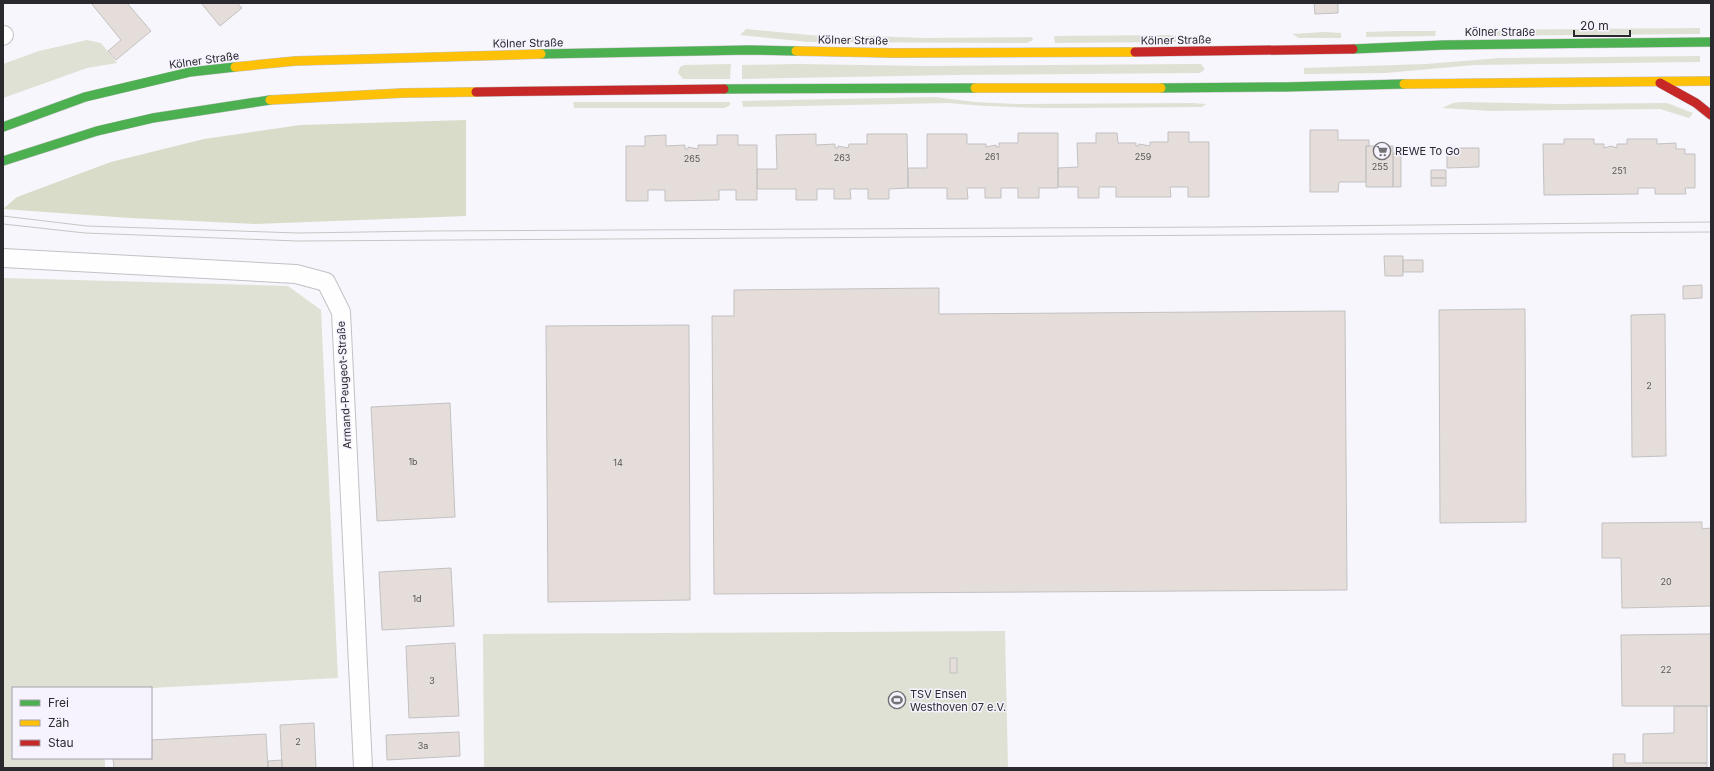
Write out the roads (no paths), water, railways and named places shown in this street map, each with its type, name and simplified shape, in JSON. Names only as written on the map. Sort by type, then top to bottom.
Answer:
[{"type":"main road","name":"Kölner Straße","points":[[3,127],[86,97],[145,82],[190,72],[295,61],[368,58],[749,50],[894,53],[1247,54],[1443,45],[1711,42]]},
{"type":"main road","points":[[3,161],[98,131],[153,118],[259,101],[403,93],[1247,83],[1285,87],[1445,83],[1711,81]]},
{"type":"main road","points":[[1657,82],[1696,103],[1711,115]]},
{"type":"street","name":"Armand-Peugeot-Straße","points":[[3,258],[296,274],[326,282],[341,312],[363,768]]},
{"type":"tram line","points":[[3,216],[87,226],[298,233],[1711,222]]},
{"type":"tram line","points":[[3,224],[85,233],[298,241],[1711,232]]},
{"type":"place","name":"REWE To Go","points":[[1382,151]]},
{"type":"place","name":"TSV Ensen Westhoven 07 e.V.","points":[[897,700]]}]
